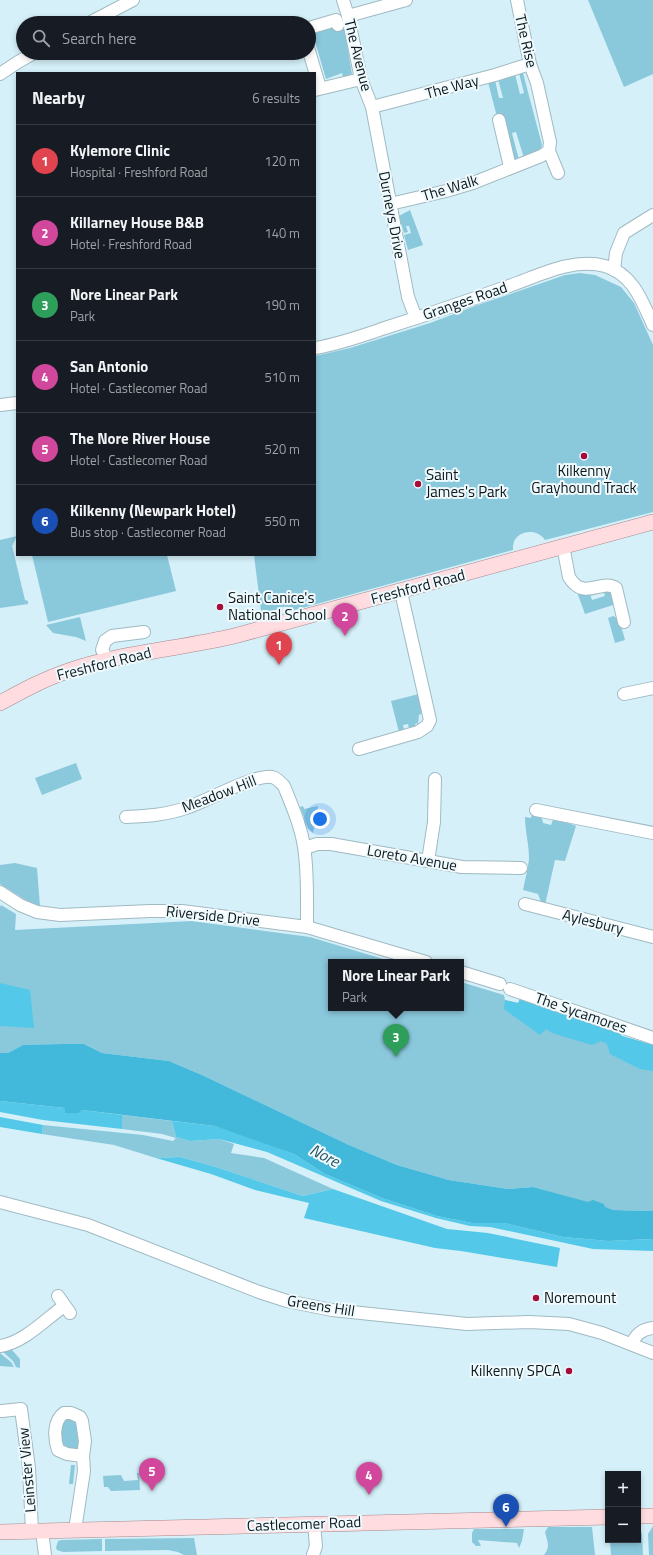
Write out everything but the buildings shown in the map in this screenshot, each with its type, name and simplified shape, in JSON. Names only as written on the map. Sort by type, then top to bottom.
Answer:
[{"type":"main road","name":"Freshford Road","points":[[0,703],[50,678],[68,671],[108,660],[232,636],[401,592],[653,522]]},
{"type":"main road","points":[[641,1516],[653,1516]]},
{"type":"main road","name":"Castlecomer Road","points":[[0,1532],[605,1517]]},
{"type":"street","points":[[102,16],[133,0]]},
{"type":"street","name":"The Avenue","points":[[343,0],[348,16],[361,79],[372,109]]},
{"type":"street","points":[[348,16],[406,0]]},
{"type":"street","name":"The Rise","points":[[516,0],[530,64],[537,82],[550,142],[549,151],[558,173]]},
{"type":"street","points":[[316,26],[336,20],[338,25]]},
{"type":"street","points":[[0,74],[22,60]]},
{"type":"street","points":[[311,60],[314,72]]},
{"type":"street","name":"The Way","points":[[372,109],[530,64]]},
{"type":"street","points":[[318,89],[361,79]]},
{"type":"street","name":"Durneys Drive","points":[[372,109],[408,297],[416,318]]},
{"type":"street","points":[[499,120],[510,167]]},
{"type":"street","name":"The Walk","points":[[390,204],[446,191],[472,183],[541,156],[549,151]]},
{"type":"street","points":[[653,215],[624,232],[616,253],[614,270],[625,277],[633,285],[653,325]]},
{"type":"street","name":"Granges Road","points":[[316,348],[334,344],[416,318],[523,282],[555,269],[589,264],[605,266],[614,270]]},
{"type":"street","points":[[0,405],[16,403]]},
{"type":"street","points":[[563,546],[571,581],[581,588],[589,589],[606,585],[616,588],[615,610],[624,622]]},
{"type":"street","points":[[358,749],[418,732],[428,726],[430,720],[401,592]]},
{"type":"street","points":[[108,660],[102,650],[105,642],[112,636],[144,632]]},
{"type":"street","points":[[624,694],[653,688]]},
{"type":"street","name":"Meadow Hill","points":[[126,817],[156,816],[186,808],[261,778],[271,777],[279,780],[284,786],[301,832],[305,848],[307,927]]},
{"type":"street","points":[[428,861],[434,822],[435,779]]},
{"type":"street","points":[[536,810],[549,817],[653,833]]},
{"type":"street","name":"Loreto Avenue","points":[[305,848],[317,844],[331,844],[462,867],[521,868]]},
{"type":"street","name":"Riverside Drive","points":[[0,892],[20,905],[36,912],[60,915],[182,911],[307,927],[416,959]]},
{"type":"street","name":"Aylesbury","points":[[531,902],[653,937]]},
{"type":"street","name":"The Sycamores","points":[[464,973],[653,1038]]},
{"type":"street","name":"Greens Hill","points":[[0,1202],[88,1225],[280,1300],[332,1310],[467,1324],[529,1322],[569,1324],[602,1333],[653,1353]]},
{"type":"street","points":[[0,1346],[11,1344],[21,1338],[64,1305]]},
{"type":"street","points":[[632,1344],[634,1338],[639,1332],[645,1328],[653,1328]]},
{"type":"street","name":"Leinster View","points":[[2,1411],[21,1409],[37,1531],[45,1555]]},
{"type":"street","points":[[75,1530],[84,1471],[83,1458]]},
{"type":"street","points":[[313,1555],[316,1546],[314,1524]]},
{"type":"shaded area","points":[[588,0],[653,0],[653,74],[624,87]]},
{"type":"shaded area","points":[[332,26],[334,30],[344,27],[352,74],[343,77],[342,73],[326,79],[316,45],[316,30]]},
{"type":"shaded area","points":[[519,73],[523,73],[542,145],[540,150],[524,158],[516,132],[512,133],[519,160],[515,161],[502,116],[497,117],[488,82],[495,80],[499,98],[503,98],[498,79],[515,74],[520,94],[524,93]]},
{"type":"shaded area","points":[[410,210],[423,245],[408,250],[404,235],[411,233],[409,226],[406,226],[408,232],[404,233],[399,216]]},
{"type":"shaded area","points":[[580,273],[595,275],[621,287],[634,303],[653,345],[653,512],[545,540],[536,533],[525,533],[516,538],[513,544],[513,550],[291,611],[288,607],[281,607],[275,611],[272,616],[262,619],[254,556],[316,556],[316,356],[350,348],[430,323],[565,275]]},
{"type":"shaded area","points":[[16,536],[12,546],[25,600],[28,601],[28,604],[0,608],[0,540]]},
{"type":"shaded area","points":[[32,556],[167,556],[176,591],[48,622]]},
{"type":"shaded area","points":[[603,590],[612,591],[615,602],[613,605],[585,614],[577,592],[590,594],[592,600],[605,596]]},
{"type":"shaded area","points":[[613,616],[619,619],[625,640],[615,643],[608,618]]},
{"type":"shaded area","points":[[80,617],[86,641],[76,637],[53,633],[46,625]]},
{"type":"shaded area","points":[[419,694],[424,712],[419,715],[418,724],[416,723],[415,725],[417,726],[409,728],[408,724],[403,725],[404,730],[399,732],[391,701]]},
{"type":"shaded area","points":[[76,763],[82,779],[42,795],[35,778]]},
{"type":"shaded area","points":[[303,806],[304,809],[318,806],[313,833],[308,828],[300,807]]},
{"type":"shaded area","points":[[532,814],[540,816],[543,823],[551,825],[553,820],[556,818],[576,826],[565,861],[555,860],[545,905],[541,902],[538,894],[523,890],[529,859],[525,817],[531,818]]},
{"type":"shaded area","points":[[15,863],[37,868],[40,906],[27,901],[0,884],[0,865]]},
{"type":"shaded area","points":[[1,905],[16,914],[15,930],[192,921],[310,937],[383,959],[328,959],[328,1011],[464,1011],[464,983],[504,995],[505,1000],[518,1003],[521,997],[616,1029],[622,1036],[653,1045],[653,1211],[613,1210],[533,1187],[508,1189],[449,1180],[397,1165],[349,1145],[202,1075],[169,1061],[102,1053],[84,1044],[23,1045],[8,1053],[0,1053]]},
{"type":"shaded area","points":[[0,983],[30,990],[34,1028],[0,1026]]},
{"type":"shaded area","points":[[521,997],[616,1029],[622,1036],[653,1045],[653,1071],[640,1069],[610,1054],[607,1044],[601,1041],[592,1045],[552,1033],[546,1029],[540,1035],[504,1009],[505,1000],[518,1003]]},
{"type":"shaded area","points":[[0,1101],[65,1108],[65,1113],[82,1110],[122,1115],[122,1129],[43,1120],[0,1112]]},
{"type":"shaded area","points":[[122,1115],[172,1121],[176,1137],[190,1141],[219,1139],[234,1144],[231,1153],[264,1158],[333,1189],[303,1196],[216,1167],[180,1157],[156,1158],[114,1145],[42,1134],[43,1125],[143,1135],[173,1141],[176,1138],[162,1134],[122,1129]]},
{"type":"shaded area","points":[[0,1117],[43,1125],[42,1134],[0,1127]]},
{"type":"shaded area","points":[[172,1121],[215,1126],[245,1135],[294,1154],[325,1174],[382,1198],[437,1216],[472,1223],[504,1223],[563,1237],[608,1241],[653,1239],[653,1251],[593,1249],[490,1227],[470,1226],[436,1218],[381,1201],[267,1152],[219,1139],[190,1141],[176,1137]]},
{"type":"shaded area","points":[[180,1157],[216,1167],[303,1196],[333,1189],[447,1229],[488,1233],[560,1248],[557,1267],[435,1248],[304,1218],[309,1203],[255,1190],[211,1174],[156,1158]]},
{"type":"shaded area","points":[[12,1350],[20,1359],[20,1368],[16,1367],[13,1361],[2,1351]]},
{"type":"shaded area","points":[[0,1353],[11,1362],[14,1367],[0,1366]]},
{"type":"shaded area","points":[[64,1417],[77,1419],[81,1441],[80,1445],[73,1450],[65,1450],[60,1442],[59,1430]]},
{"type":"shaded area","points":[[71,1465],[75,1465],[73,1484],[69,1484]]},
{"type":"shaded area","points":[[137,1473],[139,1473],[140,1490],[111,1491],[108,1487],[104,1487],[103,1476],[121,1475],[124,1481],[138,1480]]},
{"type":"shaded area","points":[[653,1526],[653,1555],[649,1555],[648,1534]]},
{"type":"shaded area","points":[[548,1527],[592,1527],[595,1555],[544,1555],[548,1547],[545,1532]]},
{"type":"shaded area","points":[[474,1529],[524,1529],[519,1548],[517,1543],[478,1540],[481,1546],[476,1546],[472,1542],[472,1533]]},
{"type":"shaded area","points":[[641,1532],[643,1555],[611,1555],[610,1543],[641,1543]]},
{"type":"shaded area","points":[[194,1538],[197,1555],[184,1555],[168,1550],[105,1551],[105,1539]]},
{"type":"shaded area","points":[[102,1539],[102,1551],[63,1552],[57,1550],[56,1548],[58,1541],[62,1540]]},
{"type":"water","name":"Nore","points":[[84,1044],[102,1053],[169,1061],[202,1075],[349,1145],[397,1165],[449,1180],[508,1189],[533,1187],[588,1202],[593,1200],[604,1204],[605,1207],[613,1210],[653,1211],[653,1239],[608,1241],[563,1237],[504,1223],[472,1223],[437,1216],[382,1198],[325,1174],[294,1154],[215,1126],[82,1110],[78,1113],[65,1113],[65,1108],[0,1101],[0,1053],[8,1053],[23,1045]]},
{"type":"place","name":"Kilkenny Grayhound Track","points":[[584,456]]},
{"type":"place","name":"Saint James's Park","points":[[418,484]]},
{"type":"place","name":"Saint Canice's National School","points":[[220,607]]},
{"type":"place","name":"Killarney House B&B","points":[[345,636]]},
{"type":"place","name":"Kylemore Clinic","points":[[279,665]]},
{"type":"place","name":"Nore Linear Park","points":[[396,1057]]},
{"type":"place","name":"Noremount","points":[[536,1298]]},
{"type":"place","name":"Kilkenny SPCA","points":[[569,1371]]},
{"type":"place","name":"The Nore River House","points":[[152,1491]]},
{"type":"place","name":"San Antonio","points":[[369,1495]]},
{"type":"place","name":"Kilkenny (Newpark Hotel)","points":[[506,1527]]}]
